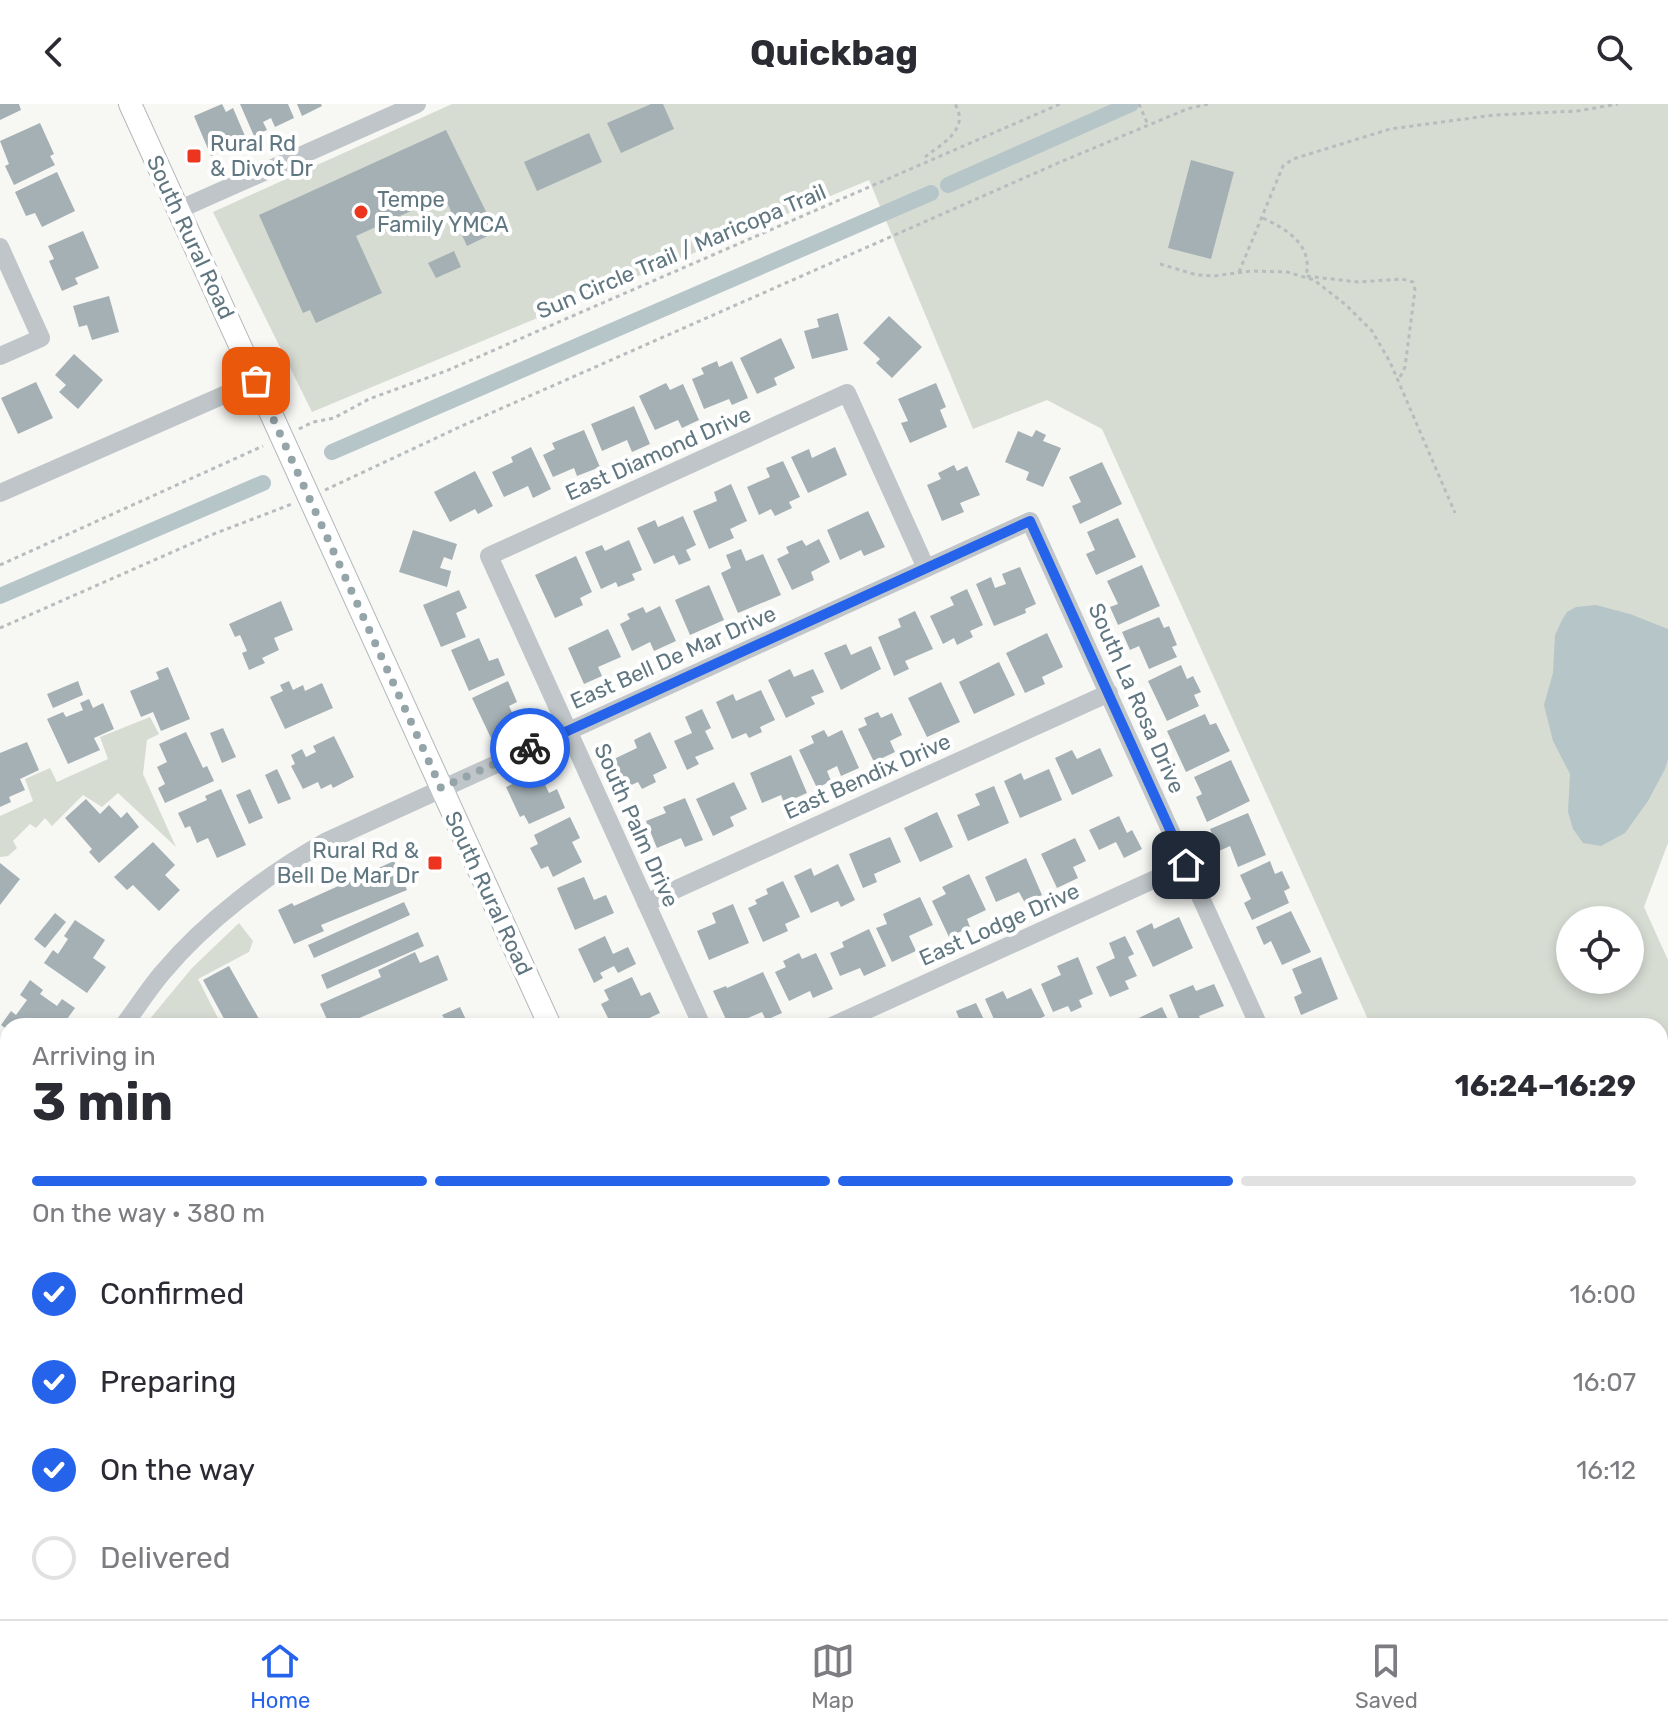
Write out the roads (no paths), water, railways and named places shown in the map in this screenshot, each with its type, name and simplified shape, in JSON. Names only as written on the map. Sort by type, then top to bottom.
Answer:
[{"type":"main road","name":"South Rural Road","points":[[130,104],[546,1018]]},
{"type":"street","points":[[178,210],[417,104]]},
{"type":"street","points":[[0,247],[41,338],[0,356]]},
{"type":"street","points":[[0,493],[256,381]]},
{"type":"street","name":"East Diamond Drive","points":[[489,556],[847,393],[926,568]]},
{"type":"street","name":"East Bell De Mar Drive","points":[[129,1018],[165,970],[235,903],[292,860],[441,788],[1030,521]]},
{"type":"street","name":"South La Rosa Drive","points":[[1030,521],[1255,1018]]},
{"type":"street","name":"South Palm Drive","points":[[489,556],[698,1018]]},
{"type":"street","name":"East Bendix Drive","points":[[646,903],[1109,693]]},
{"type":"street","name":"East Lodge Drive","points":[[850,1018],[1186,865]]},
{"type":"waterway","points":[[948,185],[1131,104]]},
{"type":"waterway","points":[[332,452],[931,193]]},
{"type":"waterway","points":[[0,596],[263,483]]},
{"type":"place","name":"Rural Rd & Divot Dr","points":[[194,156]]},
{"type":"place","name":"Tempe Family YMCA","points":[[361,212]]},
{"type":"place","name":"Rural Rd & Bell De Mar Dr","points":[[435,863]]}]
